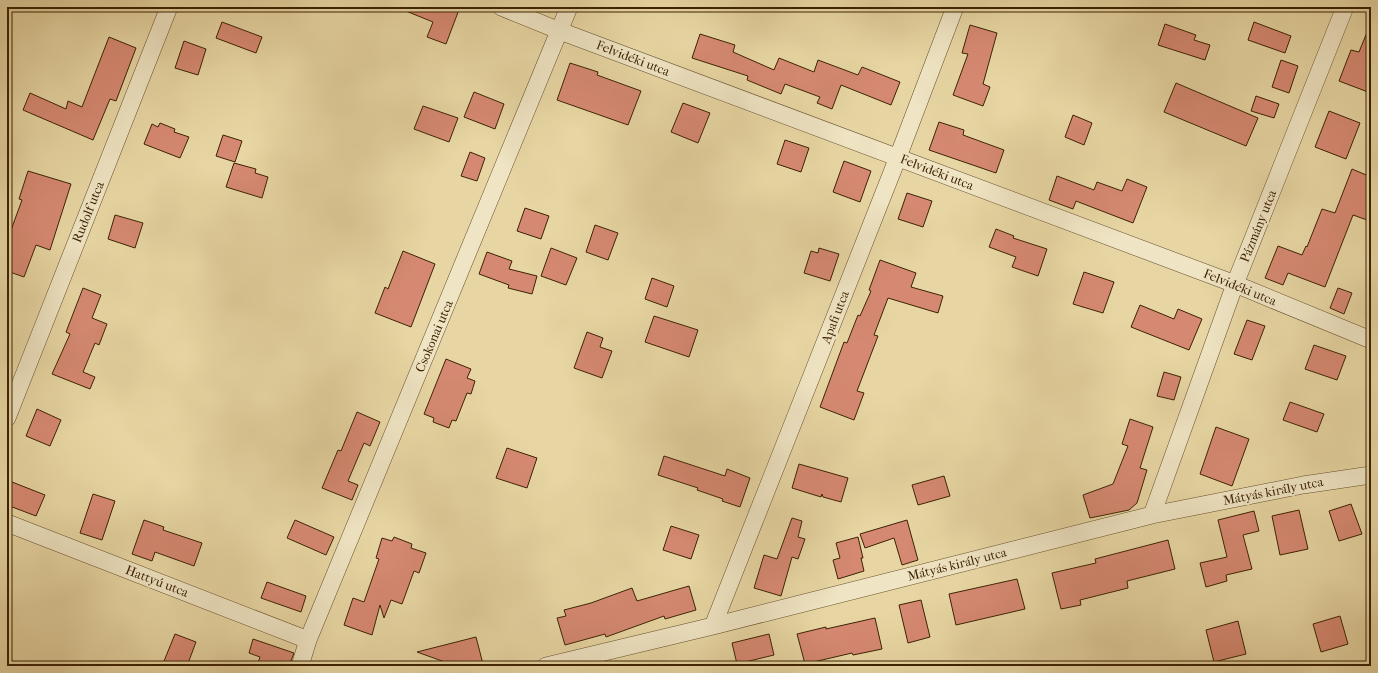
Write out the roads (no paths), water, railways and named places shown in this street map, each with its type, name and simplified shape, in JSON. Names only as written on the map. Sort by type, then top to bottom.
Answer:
[{"type":"street","name":"Rudolf utca","points":[[7,418],[169,7]]},
{"type":"street","name":"Felvidéki utca","points":[[501,7],[560,31],[1235,284],[1371,340]]},
{"type":"street","name":"Csokonai utca","points":[[300,666],[308,640],[569,7]]},
{"type":"street","name":"Apafi utca","points":[[714,626],[898,157],[955,7]]},
{"type":"street","name":"Pázmány utca","points":[[1152,515],[1235,284],[1345,7]]},
{"type":"street","name":"Mátyás király utca","points":[[546,666],[714,626],[1152,515],[1303,485],[1371,475]]},
{"type":"street","name":"Hattyú utca","points":[[7,523],[308,640]]}]
